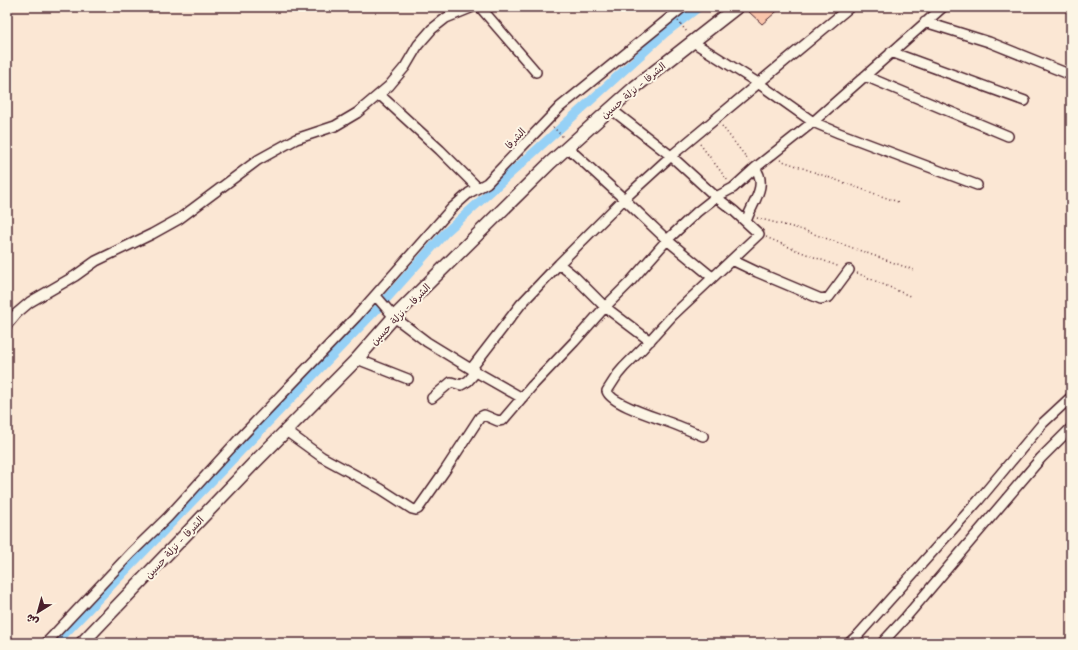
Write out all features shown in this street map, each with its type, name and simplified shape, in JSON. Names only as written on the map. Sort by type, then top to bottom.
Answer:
[{"type":"street","points":[[7,325],[17,313],[30,302],[75,276],[96,261],[179,219],[258,160],[284,145],[342,122],[357,113],[389,86],[405,67],[418,45],[432,29],[446,18],[473,7]]},
{"type":"street","points":[[480,7],[536,72]]},
{"type":"street","name":"الشرفا","points":[[46,643],[131,553],[168,517],[240,438],[378,298],[452,208],[469,193],[483,186],[492,179],[557,110],[683,7]]},
{"type":"street","name":"الشرفا - نزلة حسين","points":[[82,643],[254,463],[357,359],[391,313],[567,147],[635,87],[737,7]]},
{"type":"street","points":[[432,398],[451,382],[462,385],[468,381],[521,304],[624,199],[694,136],[850,7]]},
{"type":"street","points":[[286,431],[332,463],[368,481],[412,509],[416,510],[420,507],[480,417],[484,415],[498,422],[501,421],[667,240],[697,212],[733,188],[754,168],[813,122],[943,7]]},
{"type":"street","points":[[925,22],[989,42],[1071,75]]},
{"type":"street","points":[[693,42],[758,83],[813,122],[977,185]]},
{"type":"street","points":[[891,52],[1025,101]]},
{"type":"street","points":[[864,76],[1008,136]]},
{"type":"street","points":[[380,95],[440,150],[478,188]]},
{"type":"street","points":[[611,109],[671,156],[716,198],[747,218],[759,234],[688,300],[618,374],[607,392],[608,395],[616,400],[643,414],[703,436]]},
{"type":"street","points":[[567,147],[667,240],[712,277]]},
{"type":"street","points":[[747,218],[760,191],[759,176],[754,168]]},
{"type":"street","points":[[732,260],[756,272],[821,299],[829,297],[849,270]]},
{"type":"street","points":[[559,264],[574,276],[605,307],[650,341]]},
{"type":"street","points":[[378,298],[391,313],[427,342],[522,398]]},
{"type":"street","points":[[357,359],[408,379]]},
{"type":"street","points":[[849,643],[895,595],[974,506],[1043,423],[1071,398]]},
{"type":"street","points":[[882,643],[906,617],[1041,458],[1071,428]]},
{"type":"path","points":[[675,19],[684,28]]},
{"type":"path","points":[[716,118],[754,168]]},
{"type":"path","points":[[550,124],[561,134]]},
{"type":"path","points":[[694,136],[733,188]]},
{"type":"path","points":[[769,156],[898,202]]},
{"type":"path","points":[[747,218],[800,229],[914,270]]},
{"type":"path","points":[[759,234],[912,297]]},
{"type":"building","points":[[752,7],[782,7],[762,24],[748,11]]},
{"type":"waterway","points":[[56,643],[380,306],[445,233],[665,33],[699,7]]}]
